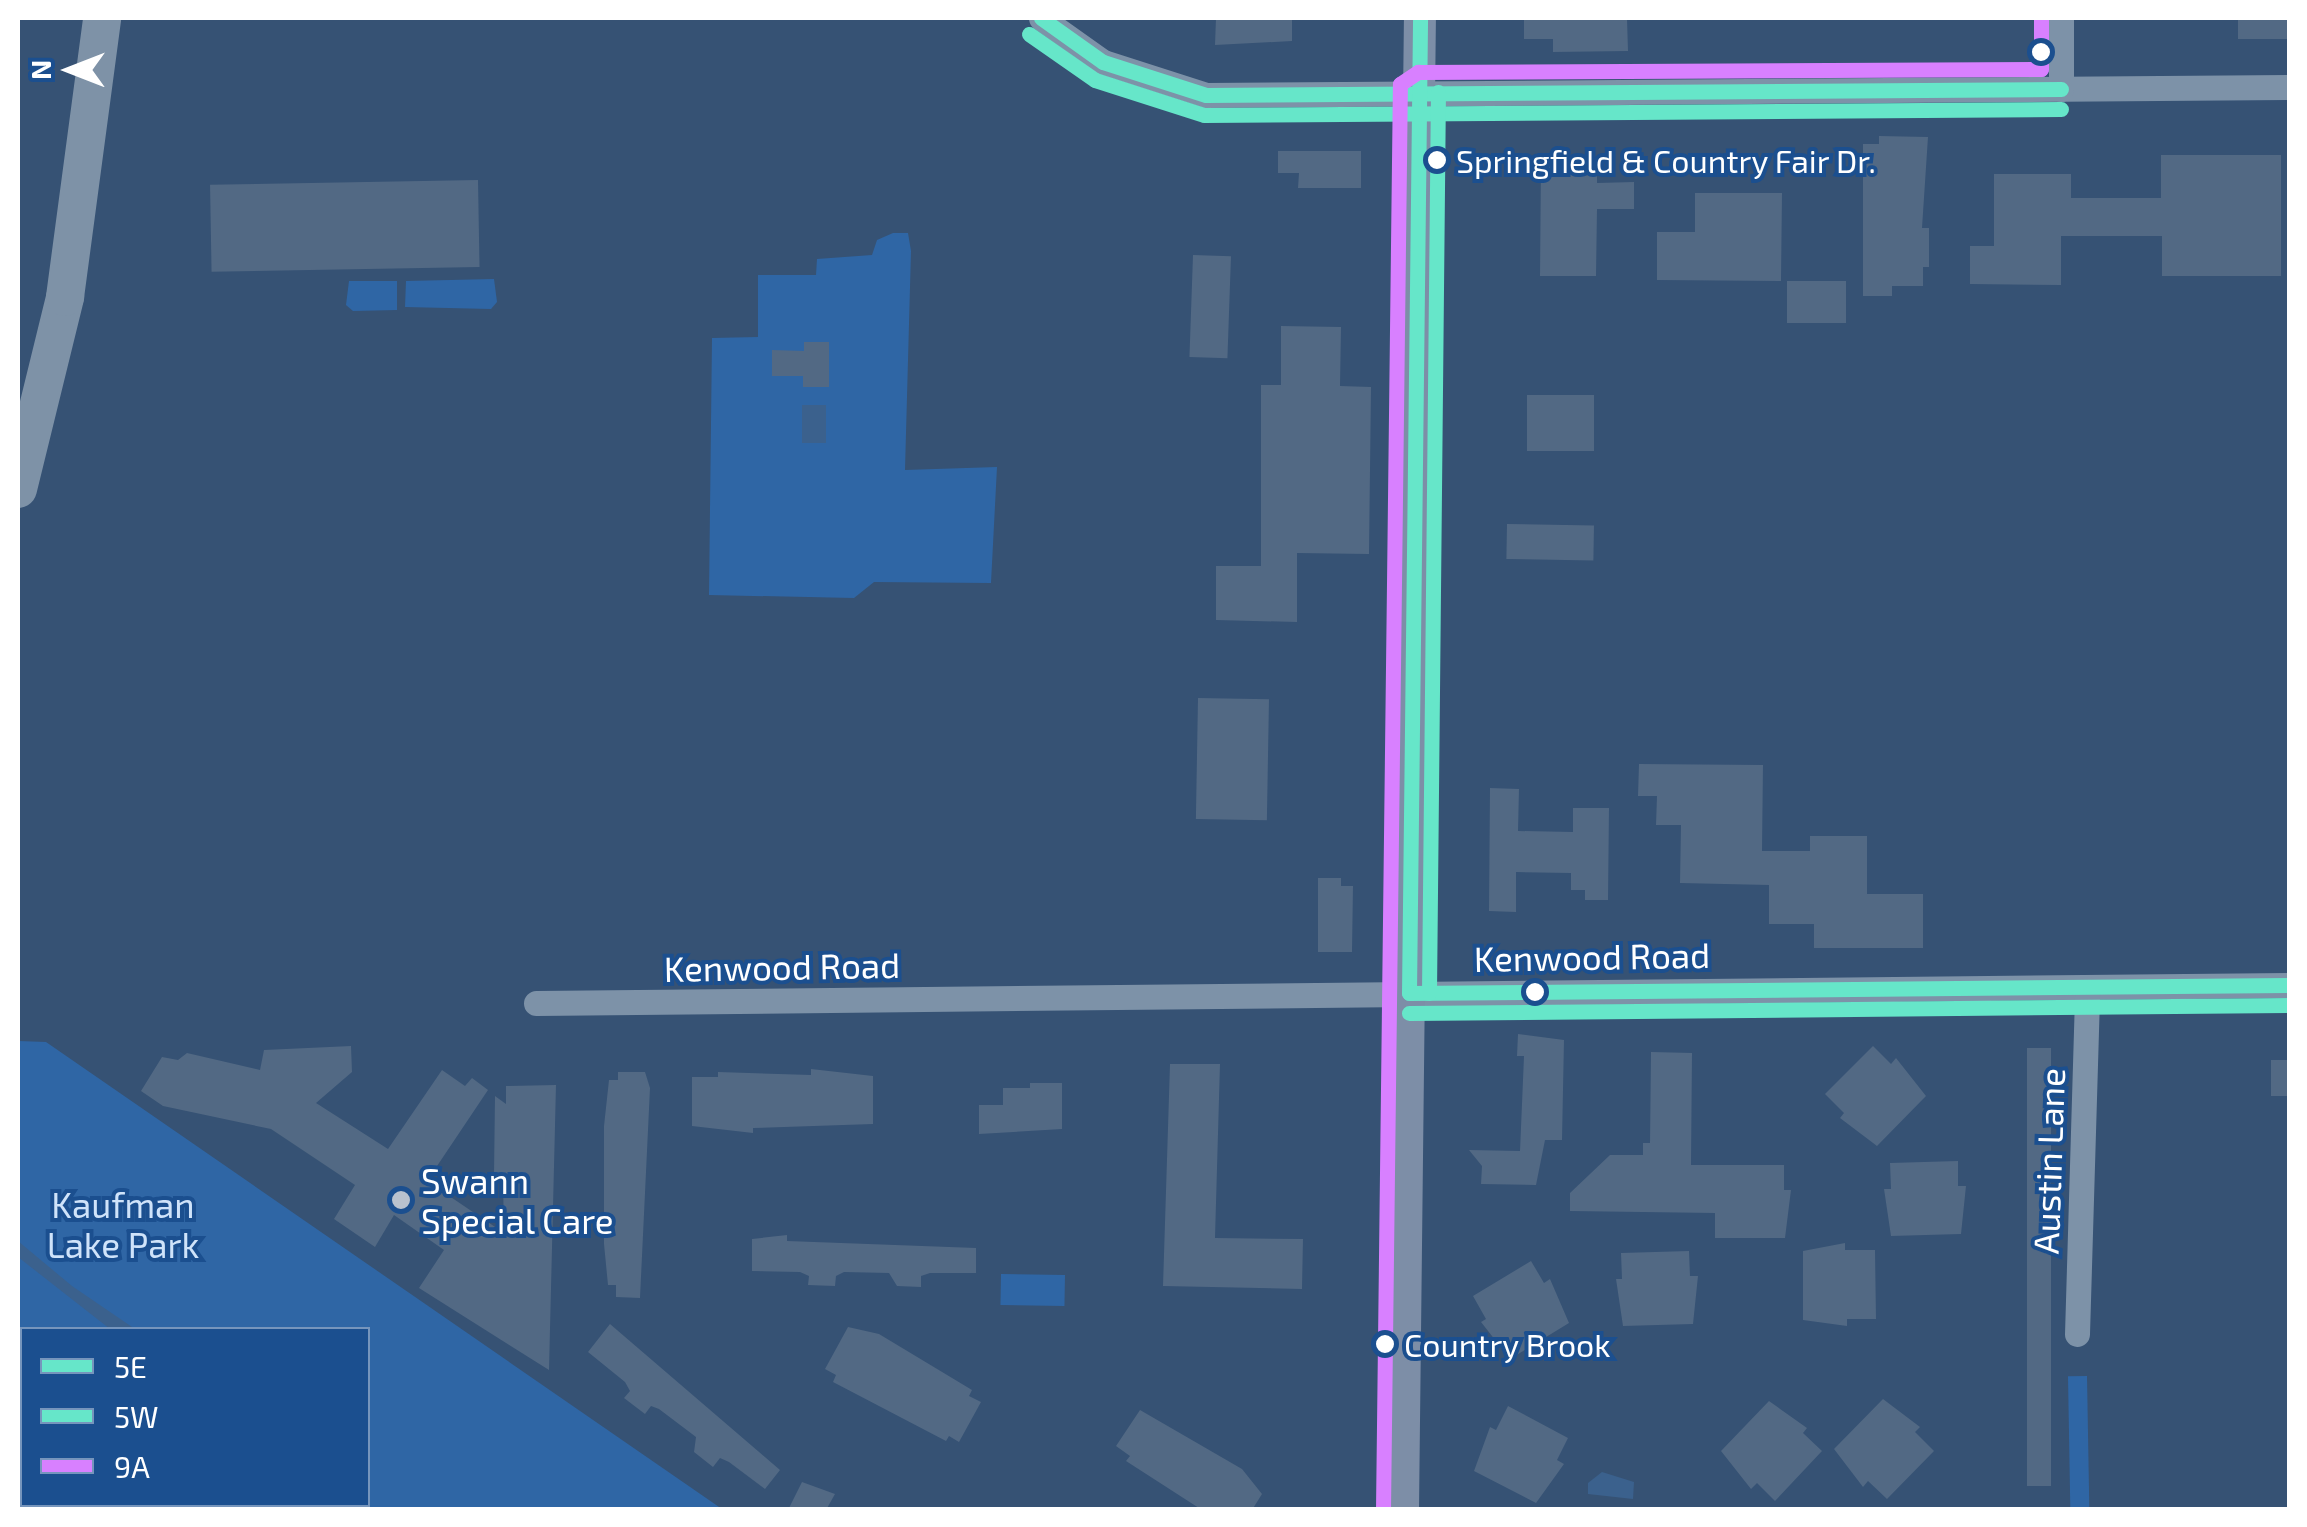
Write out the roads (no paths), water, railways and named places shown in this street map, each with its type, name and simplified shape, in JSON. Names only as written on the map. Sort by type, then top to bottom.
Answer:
[{"type":"highway","points":[[18,489],[79,221],[102,18]]},
{"type":"main road","points":[[1403,1510],[1420,18]]},
{"type":"street","points":[[1041,18],[1103,62],[1196,94],[2290,88]]},
{"type":"street","points":[[2061,18],[2061,89]]},
{"type":"street","name":"Kenwood Road","points":[[536,1004],[2290,985]]},
{"type":"street","name":"Austin Lane","points":[[2077,1334],[2087,990]]},
{"type":"place","name":"Springfield & Country Fair Dr.","points":[[1437,160]]},
{"type":"place","name":"Swann Special Care","points":[[401,1200]]},
{"type":"place","name":"Country Brook","points":[[1385,1344]]},
{"type":"park label","name":"Kaufman Lake Park","points":[[123,1224]]}]
